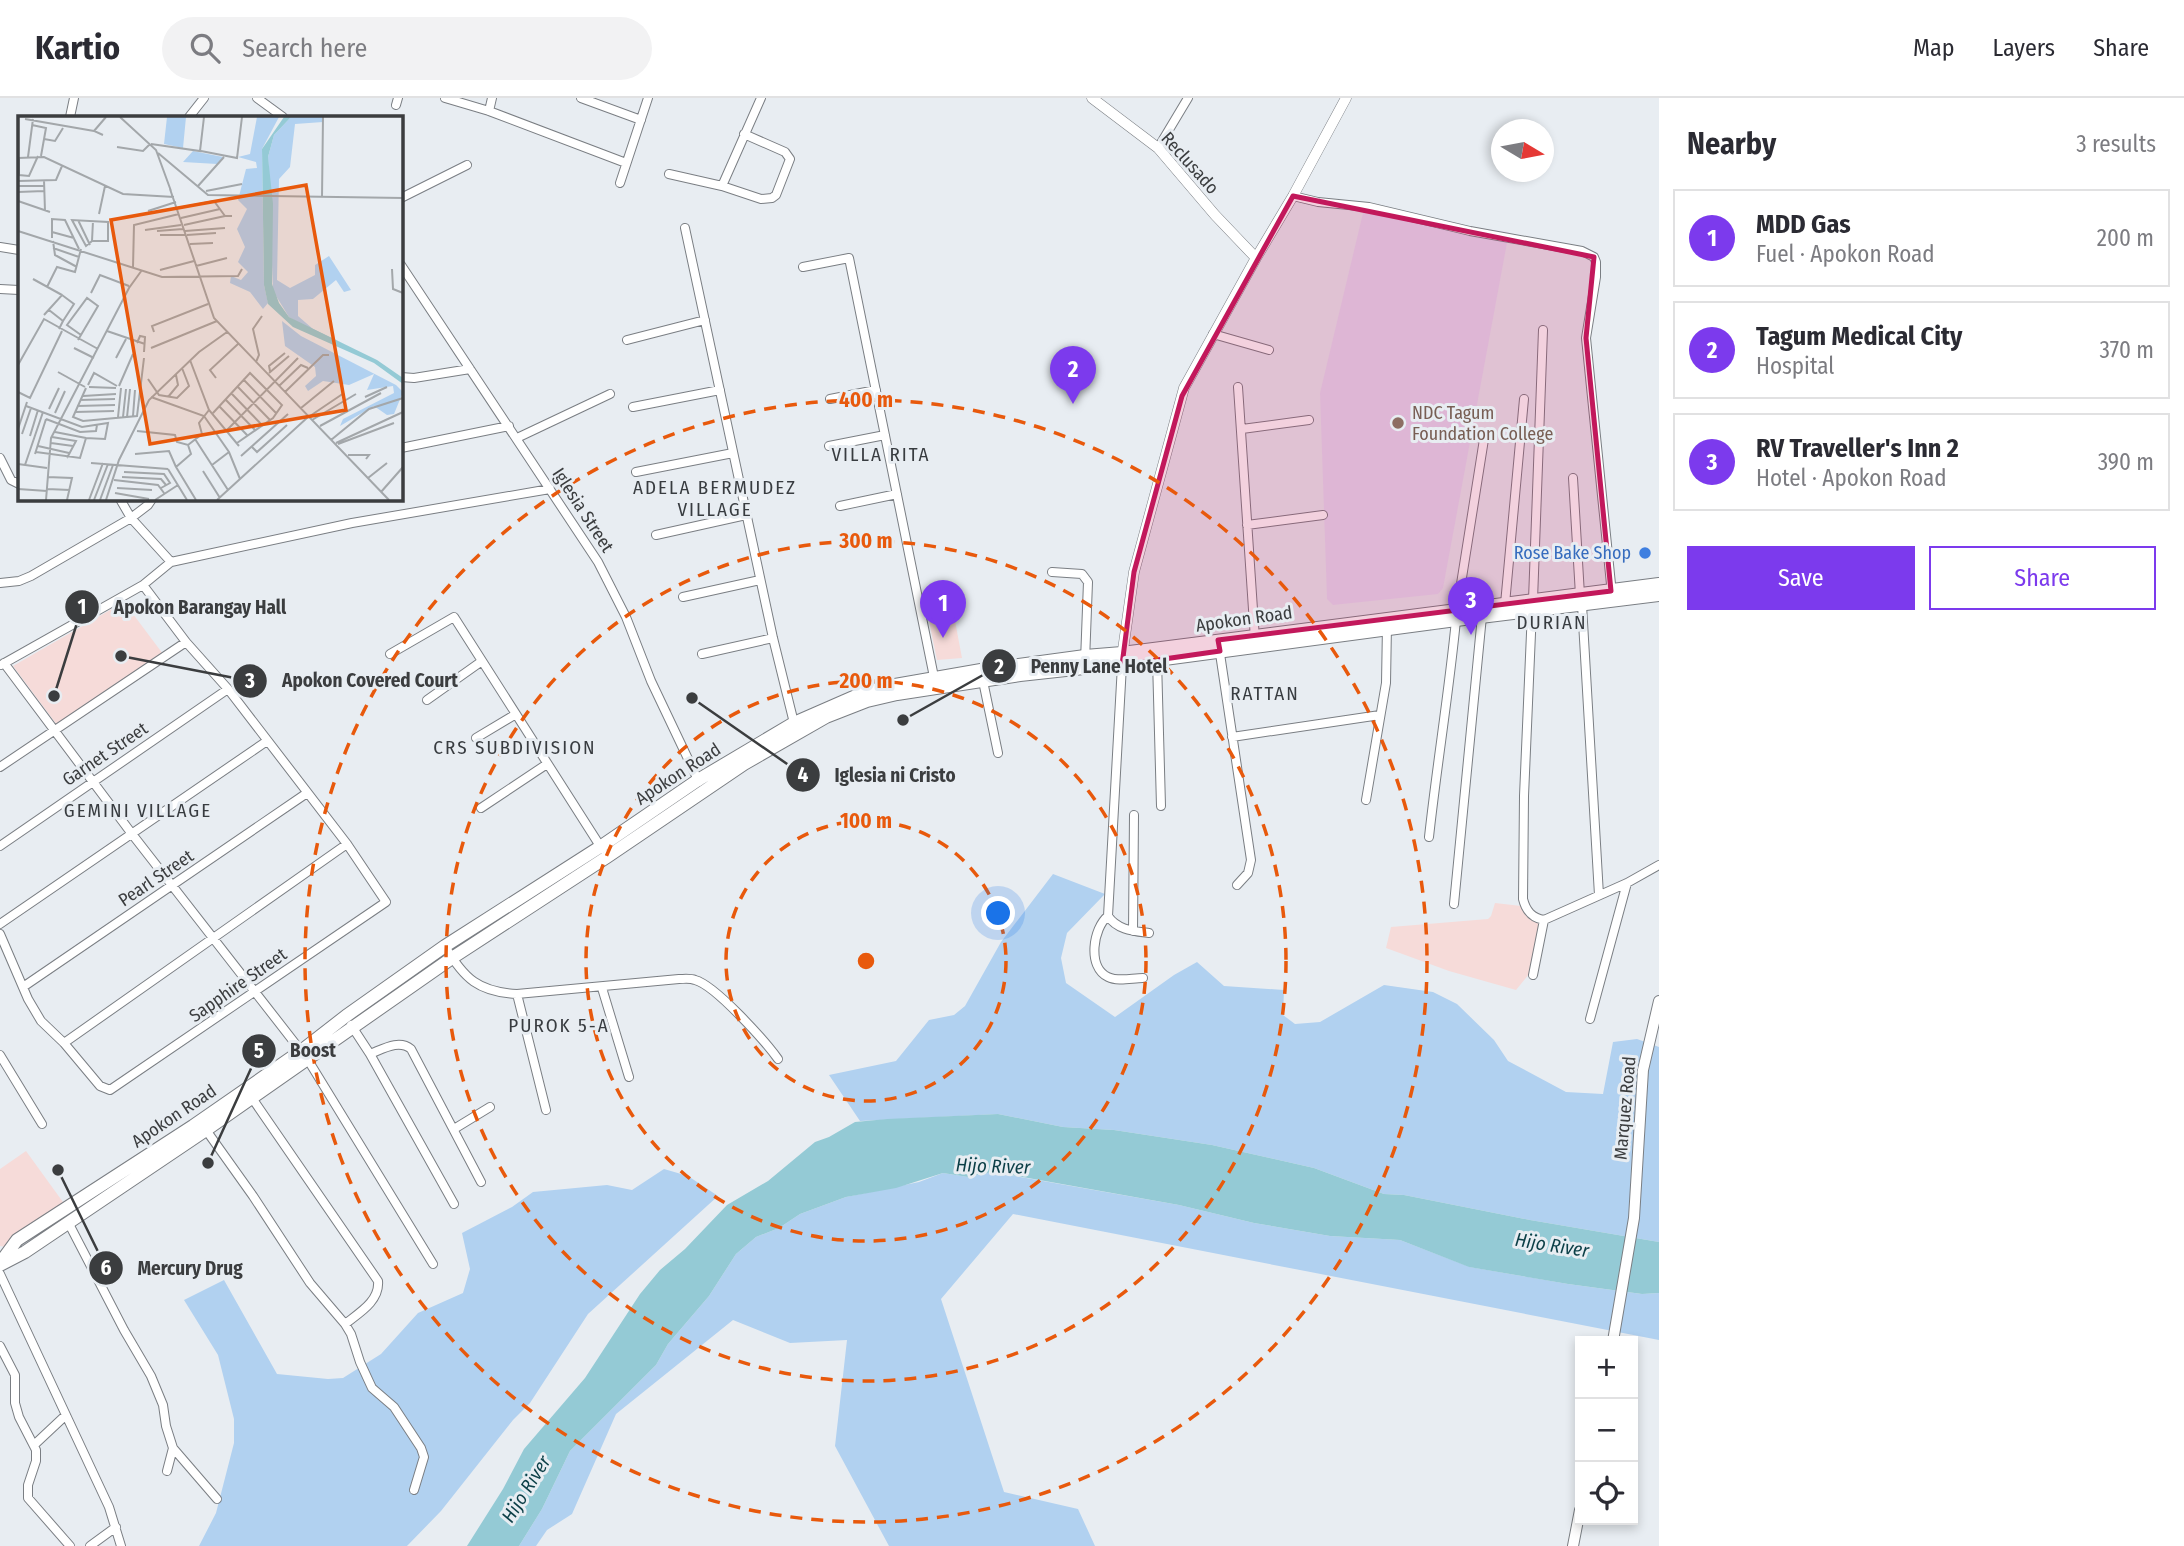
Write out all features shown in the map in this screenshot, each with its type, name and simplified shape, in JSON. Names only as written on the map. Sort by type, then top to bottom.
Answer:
[{"type":"highway","name":"Apokon Road","points":[[1612,596],[1659,584]]},
{"type":"highway","name":"Apokon Road","points":[[1456,614],[1482,616],[1532,605],[1659,594]]},
{"type":"highway","name":"Apokon Road","points":[[0,1264],[25,1252],[252,1098],[305,1056],[346,1016],[604,852],[701,786],[744,764],[796,729],[867,701],[981,670],[1122,659],[1387,624],[1505,604],[1532,605]]},
{"type":"highway","name":"Apokon Road","points":[[1122,659],[1157,660],[1219,646]]},
{"type":"highway","name":"Apokon Road","points":[[935,683],[983,681],[1085,662]]},
{"type":"highway","name":"Apokon Road","points":[[0,1264],[18,1240],[193,1126],[353,1029],[449,952]]},
{"type":"main road","name":"Marquez Road","points":[[1614,1336],[1634,1218],[1643,1070],[1659,1001]]},
{"type":"main road","points":[[1573,1546],[1577,1525]]},
{"type":"street","points":[[71,116],[74,98]]},
{"type":"street","points":[[191,116],[204,98]]},
{"type":"street","points":[[257,98],[282,116]]},
{"type":"street","points":[[445,98],[489,111],[626,163]]},
{"type":"street","points":[[489,111],[492,98]]},
{"type":"street","points":[[580,98],[641,120]]},
{"type":"street","points":[[620,183],[649,98]]},
{"type":"street","points":[[722,186],[761,98]]},
{"type":"street","name":"Reclusado","points":[[1091,98],[1158,148],[1256,258]]},
{"type":"street","points":[[1158,148],[1188,98]]},
{"type":"street","points":[[1149,933],[1133,932],[1112,922],[1108,916],[1122,659],[1128,604],[1137,560],[1179,404],[1188,380],[1346,98]]},
{"type":"street","points":[[669,174],[722,186],[761,199],[776,195],[789,164],[788,155],[744,134]]},
{"type":"street","points":[[402,197],[467,164]]},
{"type":"street","points":[[1293,196],[1318,202],[1369,207],[1470,231],[1581,251],[1594,257],[1596,278],[1586,338],[1612,596]]},
{"type":"street","points":[[685,228],[773,638],[796,729]]},
{"type":"street","points":[[0,247],[18,250]]},
{"type":"street","points":[[803,267],[849,258],[935,683]]},
{"type":"street","name":"Iglesia Street","points":[[402,267],[598,562],[612,588],[672,729],[701,786]]},
{"type":"street","points":[[0,289],[18,290]]},
{"type":"street","points":[[627,340],[705,320]]},
{"type":"street","points":[[1543,330],[1524,796],[1523,900],[1531,915],[1544,920],[1627,883],[1659,865]]},
{"type":"street","points":[[1213,334],[1269,349]]},
{"type":"street","points":[[402,377],[414,378],[470,369]]},
{"type":"street","points":[[1238,387],[1255,641]]},
{"type":"street","points":[[633,407],[720,390]]},
{"type":"street","points":[[830,400],[876,390]]},
{"type":"street","points":[[517,438],[610,394]]},
{"type":"street","points":[[1505,604],[1524,399]]},
{"type":"street","points":[[1242,429],[1309,421]]},
{"type":"street","points":[[402,449],[509,426]]},
{"type":"street","points":[[1429,837],[1441,734],[1449,697],[1456,614],[1485,433]]},
{"type":"street","points":[[829,446],[885,435]]},
{"type":"street","points":[[636,472],[733,453]]},
{"type":"street","points":[[0,458],[12,481],[18,484]]},
{"type":"street","points":[[1573,478],[1599,895]]},
{"type":"street","points":[[433,1264],[305,1056],[2,664],[143,585],[172,562],[352,523],[550,489]]},
{"type":"street","points":[[840,506],[897,494]]},
{"type":"street","points":[[121,500],[131,518],[172,562]]},
{"type":"street","points":[[0,583],[19,581],[31,576],[131,518],[151,500]]},
{"type":"street","points":[[1247,525],[1323,515]]},
{"type":"street","points":[[656,535],[747,516]]},
{"type":"street","points":[[1052,572],[1082,574],[1088,582],[1085,662]]},
{"type":"street","points":[[683,597],[760,579]]},
{"type":"street","points":[[0,934],[41,1021],[64,1043],[347,844],[143,585]]},
{"type":"street","points":[[1454,904],[1482,616]]},
{"type":"street","points":[[390,654],[454,617],[604,852]]},
{"type":"street","points":[[1366,800],[1386,683],[1387,624]]},
{"type":"street","points":[[702,654],[773,638]]},
{"type":"street","points":[[0,767],[186,642]]},
{"type":"street","points":[[1219,646],[1251,860],[1248,873],[1237,885]]},
{"type":"street","points":[[1157,660],[1161,806]]},
{"type":"street","points":[[427,700],[482,661]]},
{"type":"street","points":[[983,681],[998,753]]},
{"type":"street","name":"Garnet Street","points":[[0,846],[228,690]]},
{"type":"street","points":[[476,738],[516,714]]},
{"type":"street","points":[[1232,737],[1380,716]]},
{"type":"street","points":[[0,924],[267,741]]},
{"type":"street","points":[[481,808],[547,764]]},
{"type":"street","name":"Pearl Street","points":[[23,987],[307,793]]},
{"type":"street","points":[[1133,932],[1134,815]]},
{"type":"street","name":"Sapphire Street","points":[[64,1043],[97,1083],[107,1090],[114,1089],[386,902],[347,844]]},
{"type":"street","points":[[1590,1019],[1627,883]]},
{"type":"street","points":[[1108,916],[1099,926],[1095,942],[1098,966],[1110,979],[1143,978]]},
{"type":"street","points":[[1533,975],[1544,920]]},
{"type":"street","points":[[449,952],[472,982],[491,991],[517,994],[679,979],[696,980],[709,987],[748,1024],[778,1059]]},
{"type":"street","points":[[601,988],[629,1077]]},
{"type":"street","points":[[517,994],[546,1110]]},
{"type":"street","points":[[346,1016],[454,1204]]},
{"type":"street","points":[[370,1054],[399,1044],[408,1046],[481,1182]]},
{"type":"street","points":[[0,1055],[42,1124]]},
{"type":"street","points":[[252,1098],[378,1281],[379,1287],[371,1302],[345,1324]]},
{"type":"street","points":[[454,1129],[490,1107]]},
{"type":"street","points":[[206,1130],[310,1283],[345,1324],[351,1334],[362,1370],[372,1388],[394,1407],[421,1448],[424,1457],[414,1490]]},
{"type":"street","points":[[68,1222],[155,1384],[173,1448],[217,1499]]},
{"type":"street","points":[[0,1274],[109,1507],[121,1546]]},
{"type":"street","points":[[0,1346],[15,1375],[15,1403],[36,1455],[28,1485],[28,1498],[70,1546]]},
{"type":"street","points":[[34,1445],[66,1415]]},
{"type":"street","points":[[167,1471],[173,1448]]},
{"type":"street","points":[[90,1546],[116,1527]]},
{"type":"highlighted area","points":[[1293,196],[1594,257],[1586,338],[1611,591],[1218,640],[1220,651],[1122,665],[1134,572],[1182,396]]},
{"type":"shaded area","name":"NDC Tagum Foundation College","points":[[1363,213],[1509,232],[1443,588],[1438,594],[1333,605],[1327,599],[1320,393]]},
{"type":"shaded area","points":[[124,602],[163,654],[57,725],[13,666]]},
{"type":"shaded area","points":[[952,605],[962,658],[937,660],[927,611]]},
{"type":"shaded area","points":[[1053,874],[1105,894],[1067,933],[1061,958],[1066,983],[1115,1017],[1197,962],[1224,986],[1284,990],[1283,1015],[1295,1024],[1320,1022],[1384,985],[1433,992],[1457,1004],[1494,1040],[1508,1061],[1566,1092],[1603,1094],[1613,1042],[1637,1039],[1659,1047],[1659,1242],[1404,1195],[1384,1194],[1314,1168],[1212,1145],[1114,1130],[1063,1127],[998,1114],[860,1121],[829,1075],[896,1061],[929,1020],[954,1015],[965,1006],[1001,942]]},
{"type":"shaded area","points":[[1495,903],[1521,906],[1539,924],[1530,973],[1516,990],[1449,971],[1386,948],[1391,927],[1488,919]]},
{"type":"shaded area","points":[[26,1151],[68,1209],[11,1248],[0,1246],[0,1169]]},
{"type":"shaded area","points":[[664,1169],[688,1176],[718,1196],[588,1314],[530,1403],[513,1420],[441,1511],[407,1546],[199,1546],[216,1513],[234,1443],[234,1419],[218,1355],[184,1300],[224,1280],[277,1374],[343,1378],[381,1354],[418,1313],[463,1293],[470,1269],[462,1233],[512,1207],[533,1192],[607,1185],[632,1190]]},
{"type":"shaded area","points":[[992,1172],[1179,1205],[1254,1223],[1330,1236],[1400,1240],[1470,1267],[1568,1284],[1642,1294],[1659,1293],[1659,1340],[1013,1214],[941,1299],[1004,1492],[1078,1509],[1095,1546],[889,1546],[835,1446],[847,1340],[790,1343],[733,1320],[616,1414],[572,1514],[547,1530],[536,1546],[519,1546],[542,1509],[570,1451],[656,1365],[668,1344],[709,1296],[736,1254],[756,1237],[779,1228],[800,1214],[846,1197],[919,1182],[943,1173],[968,1177]]},
{"type":"water","name":"Hijo River","points":[[998,1114],[1063,1127],[1114,1130],[1212,1145],[1314,1168],[1384,1194],[1404,1195],[1659,1242],[1659,1293],[1642,1294],[1568,1284],[1469,1267],[1400,1240],[1330,1236],[1254,1223],[1179,1205],[992,1172],[968,1177],[943,1173],[896,1188],[846,1197],[800,1214],[779,1228],[756,1237],[736,1254],[709,1296],[668,1344],[656,1365],[570,1451],[542,1509],[519,1546],[467,1546],[503,1489],[524,1449],[585,1378],[640,1294],[660,1270],[685,1249],[727,1205],[768,1181],[815,1142],[855,1122]]},
{"type":"place","name":"Tagum Medical City","points":[[1073,404]]},
{"type":"place","name":"NDC Tagum Foundation College","points":[[1398,423]]},
{"type":"place","name":"Rose Bake Shop","points":[[1645,553]]},
{"type":"place","name":"RV Traveller's Inn 2","points":[[1471,635]]},
{"type":"place","name":"MDD Gas","points":[[943,638]]},
{"type":"place","name":"Apokon Covered Court","points":[[121,656]]},
{"type":"place","name":"Apokon Barangay Hall","points":[[54,696]]},
{"type":"place","name":"Iglesia ni Cristo","points":[[692,698]]},
{"type":"place","name":"Penny Lane Hotel","points":[[903,720]]},
{"type":"place","name":"Boost","points":[[208,1163]]},
{"type":"place","name":"Mercury Drug","points":[[58,1170]]},
{"type":"district","name":"VILLA RITA","points":[[881,454]]},
{"type":"district","name":"ADELA BERMUDEZ VILLAGE","points":[[715,498]]},
{"type":"district","name":"DURIAN","points":[[1552,622]]},
{"type":"district","name":"RATTAN","points":[[1265,693]]},
{"type":"district","name":"CRS SUBDIVISION","points":[[515,747]]},
{"type":"district","name":"GEMINI VILLAGE","points":[[138,810]]},
{"type":"district","name":"PUROK 5-A","points":[[559,1025]]}]
